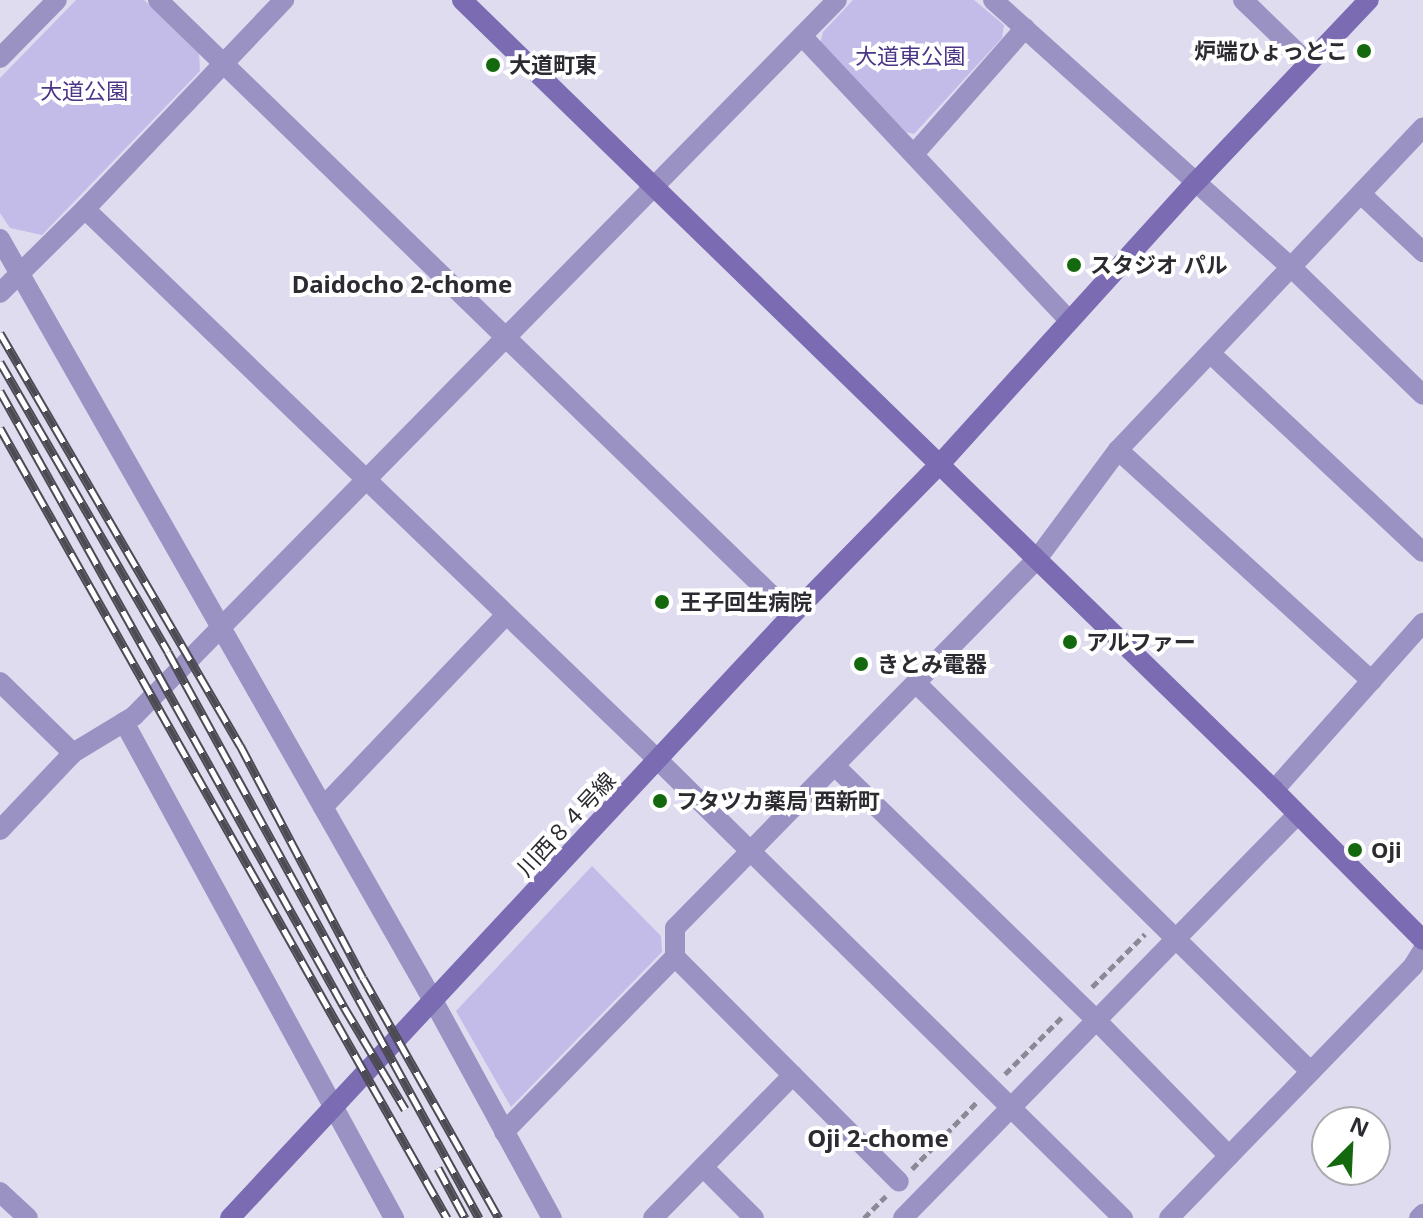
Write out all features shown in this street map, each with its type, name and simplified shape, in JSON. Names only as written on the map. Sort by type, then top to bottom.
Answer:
[{"type":"street","points":[[0,58],[57,0]]},
{"type":"street","points":[[158,0],[792,615]]},
{"type":"street","points":[[0,293],[85,209],[284,0]]},
{"type":"street","points":[[462,0],[1274,790],[1423,940]]},
{"type":"street","points":[[0,830],[73,753],[124,722],[220,628],[364,478],[837,0]]},
{"type":"street","points":[[993,0],[1292,268],[1423,395]]},
{"type":"street","points":[[1243,0],[1308,63]]},
{"type":"street","name":"川西８４号線","points":[[230,1218],[792,615],[940,464],[1196,182],[1369,0]]},
{"type":"street","points":[[914,154],[1025,28]]},
{"type":"street","points":[[802,36],[1070,321]]},
{"type":"street","points":[[504,1132],[675,957],[675,928],[748,850],[835,766],[1037,559],[1118,450],[1423,128]]},
{"type":"street","points":[[1361,194],[1423,252]]},
{"type":"street","points":[[85,209],[658,760],[1123,1218]]},
{"type":"street","points":[[0,239],[434,1002],[552,1218]]},
{"type":"street","points":[[1210,353],[1423,552]]},
{"type":"street","points":[[1118,450],[1372,681]]},
{"type":"street","points":[[323,807],[506,615]]},
{"type":"street","points":[[1274,790],[1423,623]]},
{"type":"street","points":[[0,682],[73,753]]},
{"type":"street","points":[[916,683],[1311,1072]]},
{"type":"street","points":[[124,722],[394,1218]]},
{"type":"street","points":[[835,766],[1096,1020],[1229,1156]]},
{"type":"street","points":[[903,1218],[1297,815]]},
{"type":"street","points":[[1169,1218],[1413,966],[1423,950]]},
{"type":"street","points":[[675,957],[899,1182]]},
{"type":"street","points":[[653,1218],[793,1075]]},
{"type":"street","points":[[703,1167],[754,1218]]},
{"type":"street","points":[[0,1192],[28,1218]]},
{"type":"path","points":[[864,1218],[1157,922]]},
{"type":"green space","name":"大道公園","points":[[76,0],[144,0],[199,53],[200,71],[42,235],[10,228],[0,213],[0,78]]},
{"type":"green space","name":"大道東公園","points":[[853,0],[974,0],[1004,25],[1002,38],[914,134],[906,132],[820,44],[823,32]]},
{"type":"green space","points":[[592,866],[661,936],[662,952],[511,1107],[456,1011]]},
{"type":"railway","points":[[0,333],[240,745],[363,978],[499,1218]]},
{"type":"railway","points":[[0,362],[168,652],[479,1218]]},
{"type":"railway","points":[[0,391],[344,1007],[405,1109]]},
{"type":"railway","points":[[0,428],[447,1218]]},
{"type":"railway","points":[[438,1168],[465,1218]]},
{"type":"place","name":"炉端ひょっとこ","points":[[1364,51]]},
{"type":"place","name":"大道町東","points":[[493,65]]},
{"type":"place","name":"スタジオ パル","points":[[1074,265]]},
{"type":"place","name":"王子回生病院","points":[[662,602]]},
{"type":"place","name":"アルファー","points":[[1070,642]]},
{"type":"place","name":"きとみ電器","points":[[861,664]]},
{"type":"place","name":"フタツカ薬局 西新町","points":[[660,801]]},
{"type":"place","name":"Oji","points":[[1355,850]]},
{"type":"district","name":"Daidocho 2-chome","points":[[402,284]]},
{"type":"district","name":"Oji 2-chome","points":[[878,1138]]}]
